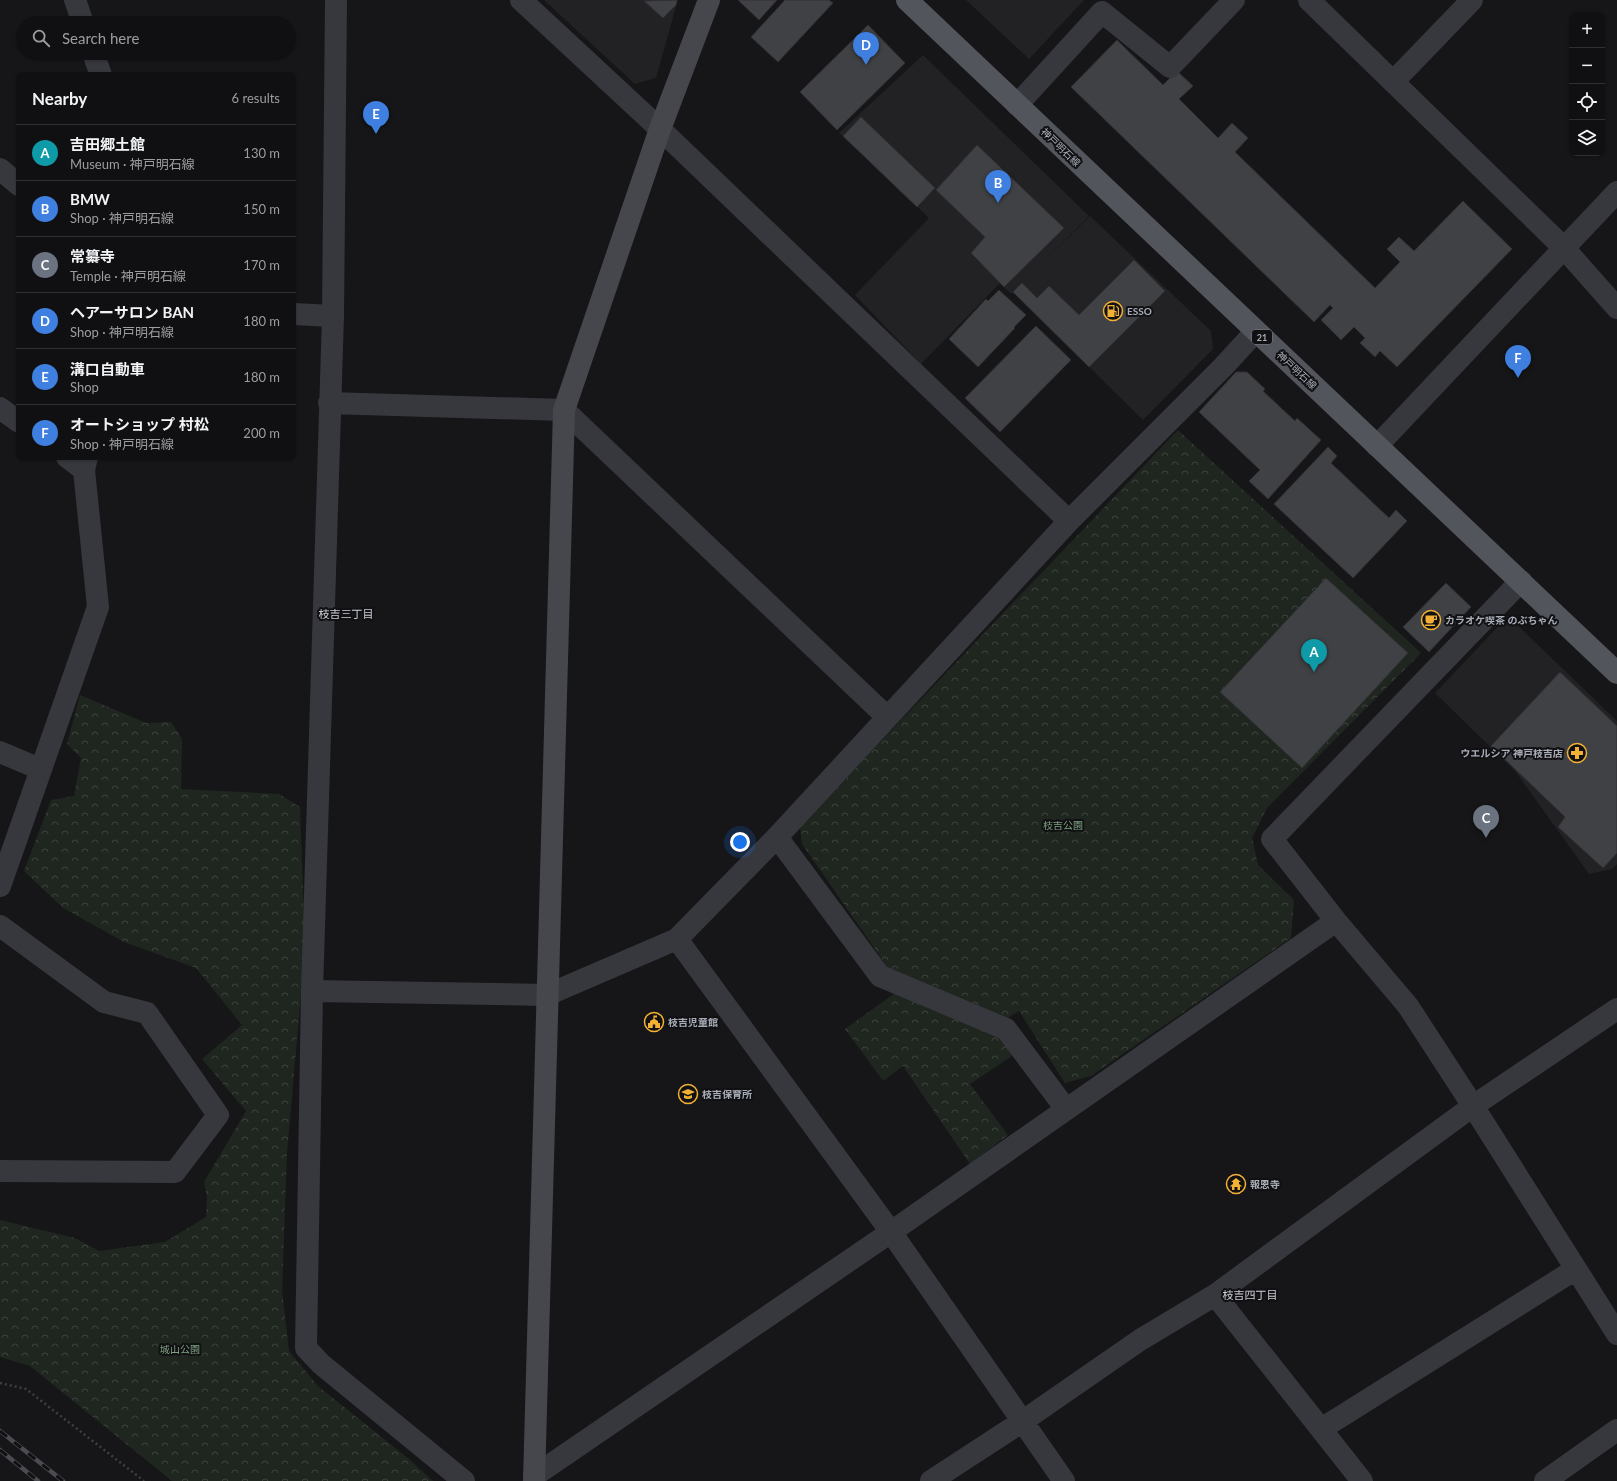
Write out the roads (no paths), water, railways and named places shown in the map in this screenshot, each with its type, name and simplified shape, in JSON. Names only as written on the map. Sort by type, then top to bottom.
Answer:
[{"type":"main road","name":"神戸明石線","points":[[907,0],[1617,673]]},
{"type":"street","points":[[75,0],[81,16]]},
{"type":"street","points":[[336,0],[333,316],[329,404],[312,991],[306,1348],[322,1364],[464,1481]]},
{"type":"street","points":[[521,0],[660,129],[1070,521]]},
{"type":"street","points":[[534,1478],[564,410],[660,129],[709,0]]},
{"type":"street","points":[[1017,105],[1102,12],[1170,67],[1234,0]]},
{"type":"street","points":[[1309,0],[1563,247],[1617,308]]},
{"type":"street","points":[[1393,82],[1472,0]]},
{"type":"street","points":[[96,60],[100,72]]},
{"type":"street","points":[[0,169],[16,183]]},
{"type":"street","points":[[1377,446],[1563,247],[1617,192]]},
{"type":"street","points":[[296,314],[333,316]]},
{"type":"street","points":[[312,991],[547,996],[677,939],[776,837],[1070,521],[1256,331]]},
{"type":"street","points":[[329,404],[564,410],[887,717]]},
{"type":"street","points":[[0,408],[16,420]]},
{"type":"street","points":[[0,886],[98,607],[86,463],[76,460]]},
{"type":"street","points":[[1521,581],[1272,838],[1336,921],[1408,1006],[1617,1334]]},
{"type":"street","points":[[0,752],[40,769]]},
{"type":"street","points":[[776,837],[880,976],[1006,1028],[1066,1109]]},
{"type":"street","points":[[534,1478],[891,1232],[1336,921]]},
{"type":"street","points":[[0,926],[104,1002],[147,1013],[218,1115],[175,1172],[0,1171]]},
{"type":"street","points":[[677,939],[891,1232],[1064,1481]]},
{"type":"street","points":[[930,1481],[1023,1421],[1140,1340],[1215,1295],[1473,1106],[1617,1009]]},
{"type":"street","points":[[1321,1429],[1576,1269]]},
{"type":"street","points":[[1215,1295],[1362,1481]]},
{"type":"street","points":[[1545,1481],[1617,1430]]},
{"type":"railway","points":[[0,1431],[63,1481]]},
{"type":"railway","points":[[0,1450],[38,1481]]},
{"type":"place","name":"ヘアーサロン BAN","points":[[866,65]]},
{"type":"place","name":"溝口自動車","points":[[376,134]]},
{"type":"place","name":"BMW","points":[[998,203]]},
{"type":"place","name":"ESSO","points":[[1113,311]]},
{"type":"place","name":"オートショップ 村松","points":[[1518,378]]},
{"type":"place","name":"カラオケ喫茶 のぶちゃん","points":[[1431,620]]},
{"type":"place","name":"吉田郷土館","points":[[1314,672]]},
{"type":"place","name":"ウエルシア 神戸枝吉店","points":[[1577,753]]},
{"type":"place","name":"常纂寺","points":[[1486,838]]},
{"type":"place","name":"枝吉児童館","points":[[654,1022]]},
{"type":"place","name":"枝吉保育所","points":[[688,1094]]},
{"type":"place","name":"報恩寺","points":[[1236,1184]]},
{"type":"district","name":"枝吉三丁目","points":[[346,613]]},
{"type":"district","name":"枝吉四丁目","points":[[1250,1294]]},
{"type":"park label","name":"枝吉公園","points":[[1063,825]]},
{"type":"park label","name":"城山公園","points":[[180,1349]]}]
